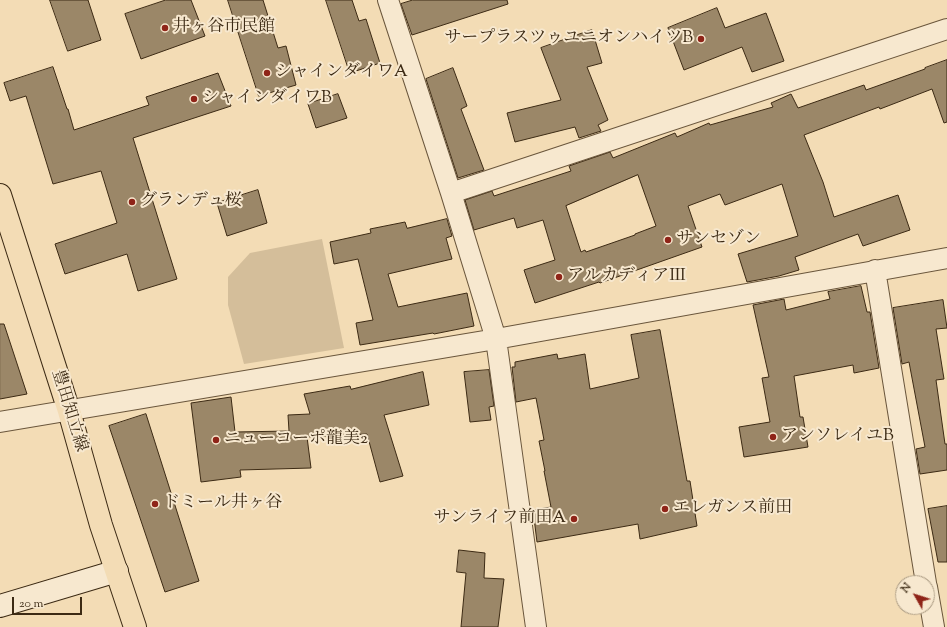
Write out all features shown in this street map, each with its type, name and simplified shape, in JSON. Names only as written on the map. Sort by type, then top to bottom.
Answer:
[{"type":"main road","name":"豊田知立線","points":[[0,195],[69,412],[101,525],[135,627]]},
{"type":"main road","points":[[0,606],[117,571]]},
{"type":"street","points":[[388,0],[451,193],[496,339],[536,627]]},
{"type":"street","points":[[451,193],[947,29]]},
{"type":"street","points":[[0,422],[69,412],[496,339],[947,258]]},
{"type":"street","points":[[875,270],[925,575]]},
{"type":"street","points":[[932,615],[934,627]]},
{"type":"shaded area","points":[[322,239],[344,348],[244,364],[228,305],[228,277],[250,253]]},
{"type":"building","points":[[50,0],[88,0],[101,40],[68,51]]},
{"type":"building","points":[[166,0],[191,0],[205,36],[141,59],[125,14]]},
{"type":"building","points":[[228,0],[263,0],[278,48],[286,46],[296,85],[259,96]]},
{"type":"building","points":[[326,0],[352,0],[359,21],[366,19],[380,63],[350,73]]},
{"type":"building","points":[[413,0],[507,0],[508,4],[412,35],[401,4]]},
{"type":"building","points":[[717,8],[725,28],[766,13],[784,61],[752,72],[742,47],[684,70],[668,28]]},
{"type":"building","points":[[592,30],[602,63],[587,67],[608,120],[598,125],[601,131],[579,138],[575,127],[515,142],[507,113],[561,100],[541,48]]},
{"type":"building","points":[[947,60],[947,122],[944,123],[932,89],[880,109],[879,107],[804,135],[823,182],[834,217],[898,195],[910,230],[863,246],[858,234],[795,257],[799,270],[779,276],[747,282],[738,254],[798,236],[782,184],[725,205],[720,194],[688,206],[702,247],[600,283],[599,282],[535,303],[524,270],[555,260],[543,220],[517,228],[514,218],[474,230],[465,200],[492,191],[494,196],[571,171],[569,166],[610,152],[613,158],[675,133],[677,137],[709,123],[710,125],[773,107],[771,103],[791,94],[798,108],[864,85],[866,90]],"holes":[[[638,175],[656,226],[586,252],[585,250],[581,252],[566,206]]]},
{"type":"building","points":[[53,67],[74,130],[149,105],[146,97],[218,73],[231,106],[133,138],[177,279],[138,291],[127,254],[65,274],[55,244],[117,223],[101,171],[53,184],[26,96],[10,101],[4,83]]},
{"type":"building","points":[[453,68],[467,106],[461,109],[484,170],[458,178],[426,79]]},
{"type":"building","points":[[338,94],[347,118],[316,128],[308,104]]},
{"type":"building","points":[[258,190],[267,223],[227,236],[217,203]]},
{"type":"building","points":[[447,219],[452,236],[446,238],[452,259],[388,274],[398,307],[467,293],[474,326],[434,334],[360,345],[356,323],[373,320],[358,259],[334,264],[330,242],[371,233],[370,229],[405,222],[407,228]]},
{"type":"building","points":[[861,286],[867,312],[870,312],[879,368],[854,373],[853,365],[794,376],[800,417],[803,417],[808,447],[744,457],[739,427],[770,422],[762,378],[769,377],[753,305],[784,299],[786,310],[830,299],[828,292]]},
{"type":"building","points":[[943,300],[947,328],[936,329],[944,379],[936,380],[945,444],[947,444],[947,470],[920,474],[916,449],[925,447],[909,362],[902,364],[893,308]]},
{"type":"building","points":[[0,324],[4,324],[27,394],[0,399]]},
{"type":"building","points":[[660,330],[687,481],[690,481],[697,526],[640,539],[638,524],[537,542],[533,510],[551,507],[539,441],[544,440],[536,398],[516,402],[512,367],[515,367],[515,362],[557,354],[558,359],[585,354],[590,389],[639,378],[631,335]]},
{"type":"building","points":[[489,370],[494,406],[489,407],[491,420],[470,422],[464,372]]},
{"type":"building","points":[[423,372],[429,405],[384,415],[403,476],[380,482],[367,434],[307,437],[311,468],[240,470],[241,477],[201,482],[191,403],[231,397],[235,432],[289,431],[288,415],[310,414],[304,394],[350,386],[351,389]]},
{"type":"building","name":"ドミール井ヶ谷","points":[[146,414],[199,581],[165,592],[109,426]]},
{"type":"building","points":[[947,506],[947,562],[938,562],[928,509]]},
{"type":"building","points":[[459,550],[485,553],[484,578],[504,579],[498,627],[461,627],[466,573],[457,572]]},
{"type":"place","name":"井ヶ谷市民館","points":[[165,28]]},
{"type":"place","name":"サープラスツゥユニオンハイツB","points":[[701,39]]},
{"type":"place","name":"シャインダイワA","points":[[267,73]]},
{"type":"place","name":"シャインダイワB","points":[[194,99]]},
{"type":"place","name":"グランデュ桜","points":[[132,202]]},
{"type":"place","name":"サンセゾン","points":[[668,240]]},
{"type":"place","name":"アルカディアⅢ","points":[[559,277]]},
{"type":"place","name":"アンソレイユB","points":[[773,437]]},
{"type":"place","name":"ニューコーポ龍美2","points":[[216,440]]},
{"type":"place","name":"ドミール井ヶ谷","points":[[155,504]]},
{"type":"place","name":"エレガンス前田","points":[[665,509]]},
{"type":"place","name":"サンライフ前田A","points":[[574,519]]}]
